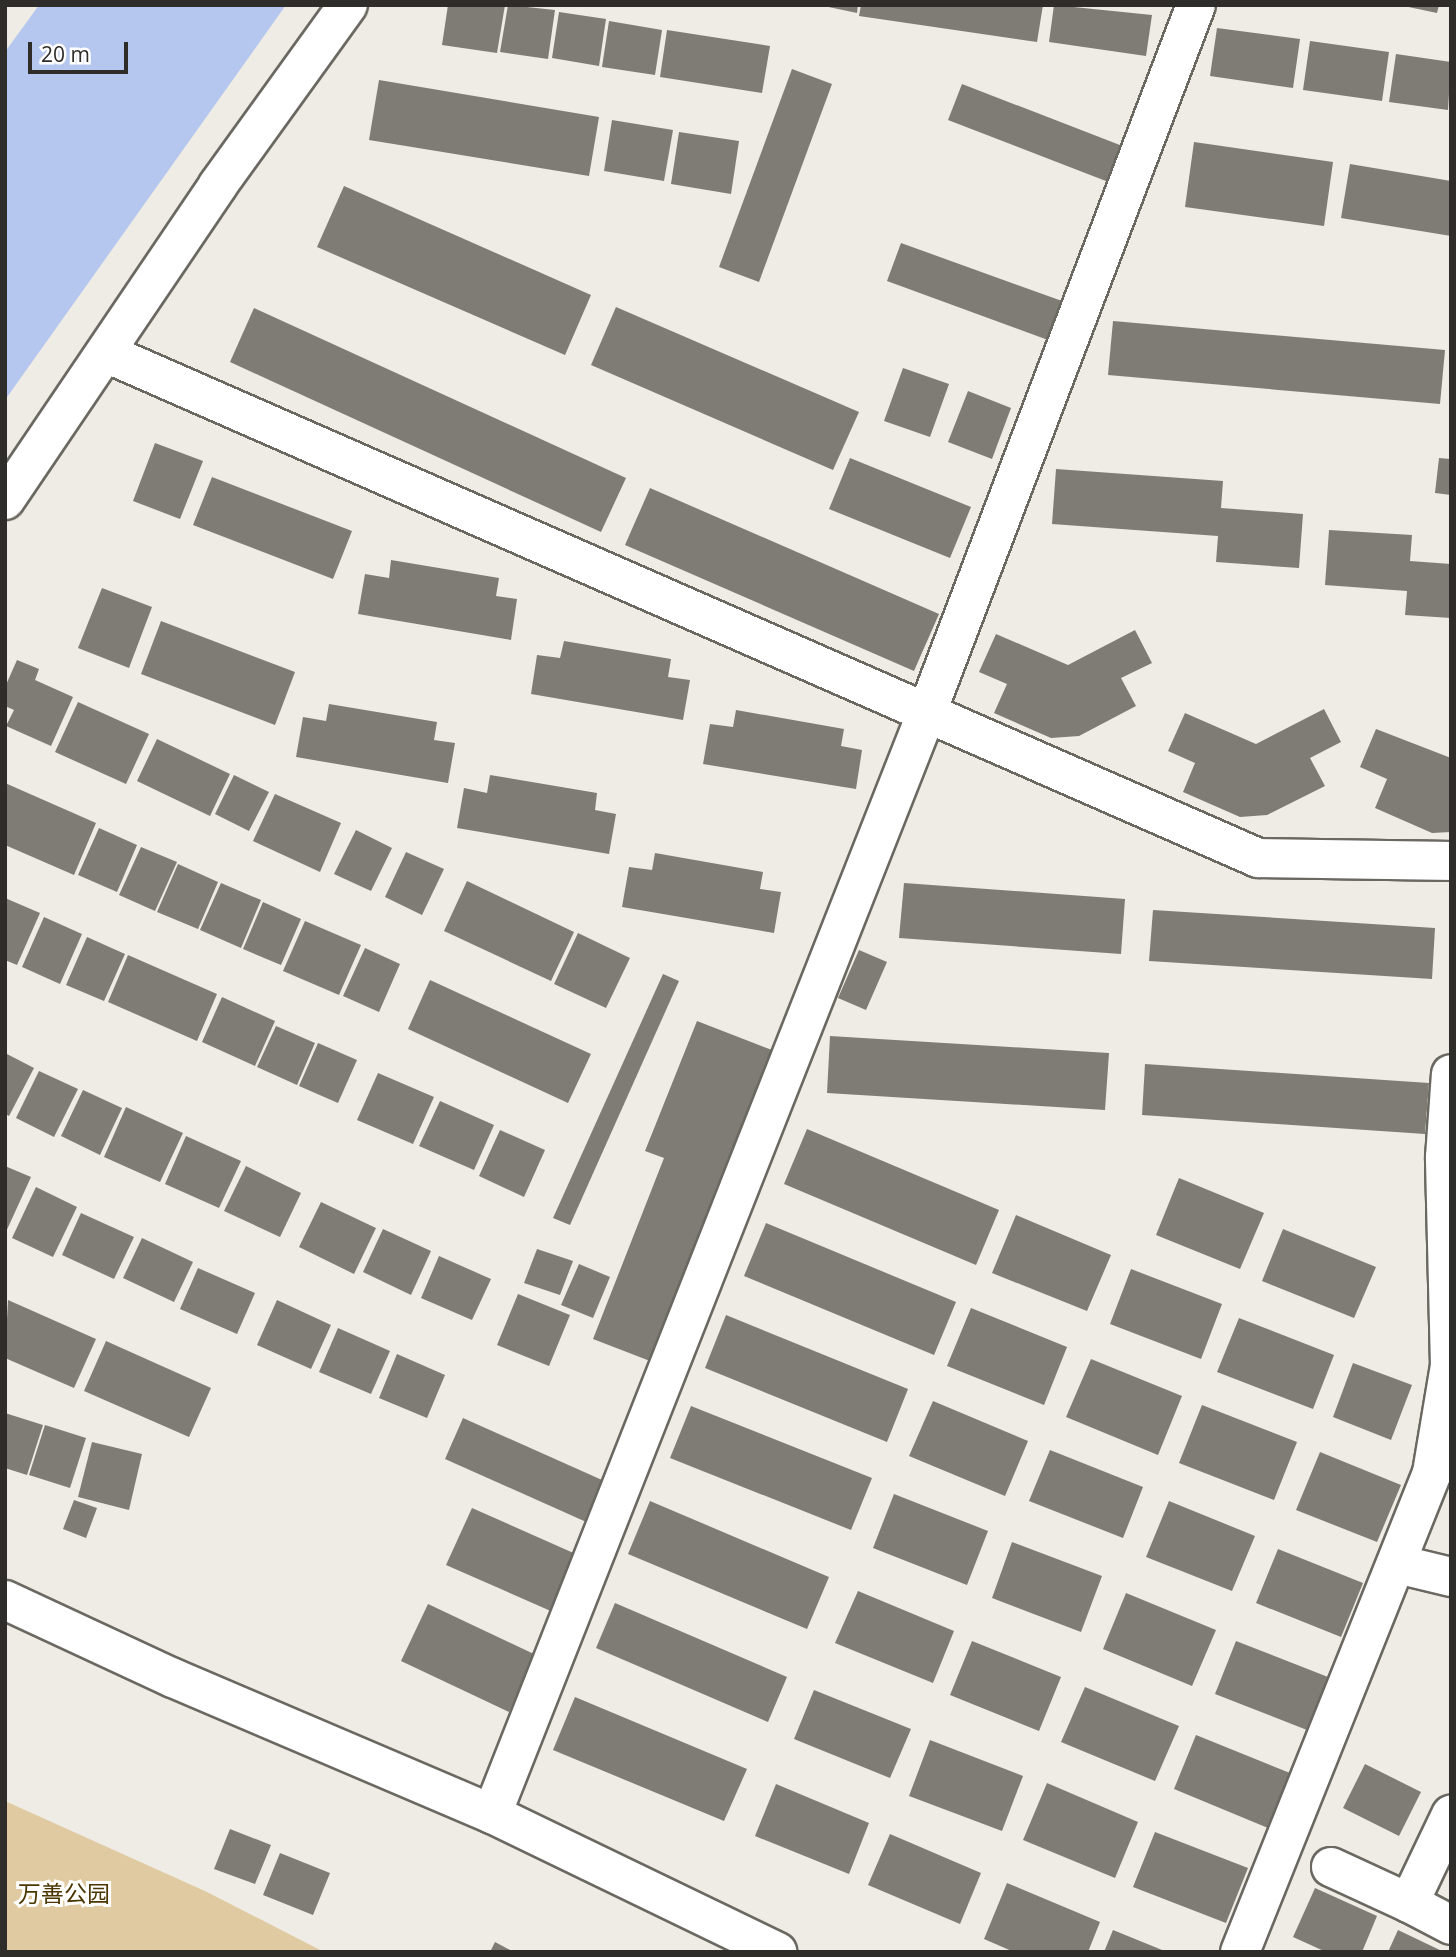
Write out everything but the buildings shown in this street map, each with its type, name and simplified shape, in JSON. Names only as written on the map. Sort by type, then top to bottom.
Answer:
[{"type":"street","points":[[5,500],[218,185],[348,5]]},
{"type":"street","points":[[492,1814],[927,712],[1196,5]]},
{"type":"street","points":[[106,353],[1258,858],[1451,861]]},
{"type":"street","points":[[1240,1952],[1432,1473],[1450,1366],[1445,1157],[1451,1074]]},
{"type":"street","points":[[1397,1564],[1451,1577]]},
{"type":"street","points":[[5,1600],[492,1814],[777,1952]]},
{"type":"street","points":[[1409,1903],[1451,1815]]},
{"type":"street","points":[[1331,1867],[1451,1925]]},
{"type":"green space","name":"万善公园","points":[[5,1801],[207,1892],[324,1952],[5,1952]]},
{"type":"water","points":[[39,5],[286,5],[5,400],[5,52]]}]
